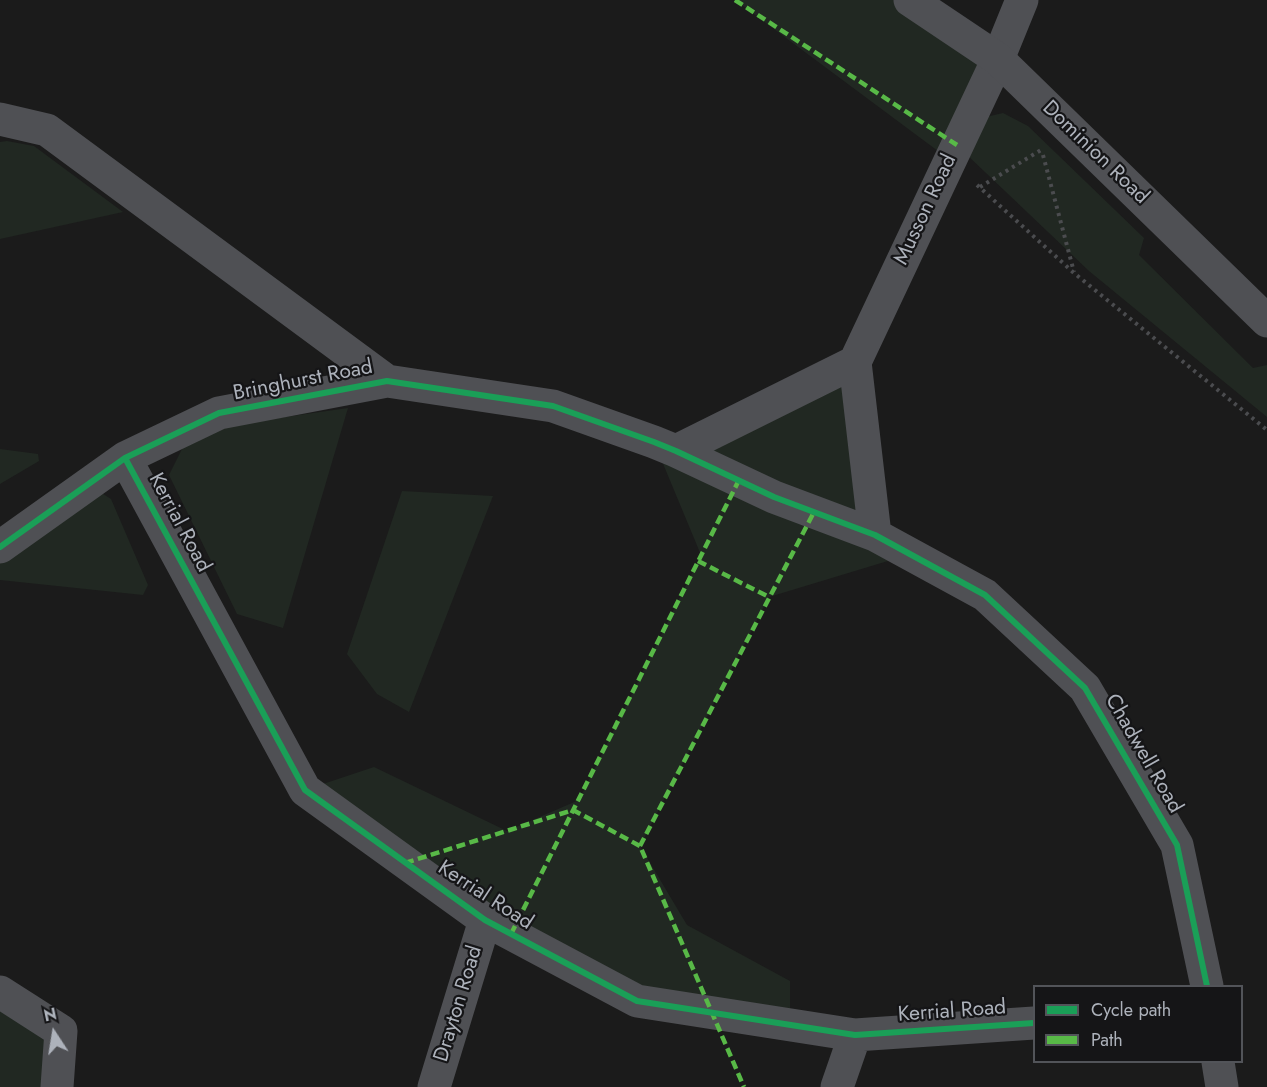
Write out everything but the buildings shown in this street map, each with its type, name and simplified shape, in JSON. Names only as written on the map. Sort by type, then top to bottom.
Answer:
[{"type":"street","name":"Dominion Road","points":[[910,0],[998,58],[1267,321]]},
{"type":"street","name":"Musson Road","points":[[855,362],[998,58],[1022,0]]},
{"type":"street","name":"Bringhurst Road","points":[[0,120],[47,130],[387,381]]},
{"type":"street","points":[[676,450],[855,362],[875,535]]},
{"type":"street","name":"Bringhurst Road","points":[[0,547],[125,458],[219,413],[387,381],[553,406],[676,450],[774,497]]},
{"type":"street","name":"Kerrial Road","points":[[125,458],[305,790],[485,920],[637,1001],[855,1035],[1033,1023]]},
{"type":"street","name":"Chadwell Road","points":[[774,497],[875,535],[985,596],[1085,688],[1177,845],[1207,985]]},
{"type":"street","name":"Drayton Road","points":[[434,1087],[485,920]]},
{"type":"street","points":[[0,992],[61,1031],[57,1087]]},
{"type":"street","points":[[837,1087],[855,1035]]},
{"type":"street","points":[[1218,1063],[1222,1087]]},
{"type":"path","points":[[980,187],[1041,150],[1074,273]]},
{"type":"path","points":[[950,160],[1074,273],[1267,430]]},
{"type":"shaded area","points":[[735,0],[910,0],[998,59],[950,160]]},
{"type":"shaded area","points":[[1003,113],[1028,126],[1144,238],[1139,255],[1253,368],[1267,365],[1267,417],[1089,271],[965,153],[986,117]]},
{"type":"shaded area","points":[[7,141],[34,146],[123,212],[0,239],[0,142]]},
{"type":"shaded area","points":[[855,362],[875,535],[911,554],[769,597],[640,846],[687,925],[790,981],[790,1025],[637,1001],[305,790],[374,767],[507,831],[579,800],[701,555],[654,442]]},
{"type":"shaded area","points":[[348,408],[283,628],[237,614],[169,475],[185,443],[222,426]]},
{"type":"shaded area","points":[[0,449],[38,454],[39,461],[0,484]]},
{"type":"shaded area","points":[[97,490],[111,499],[148,585],[143,595],[0,580],[0,562]]},
{"type":"shaded area","points":[[402,491],[493,496],[409,712],[377,694],[347,654]]},
{"type":"shaded area","points":[[0,992],[61,1031],[57,1087],[0,1087]]},
{"type":"marked path","points":[[735,0],[957,145]]},
{"type":"marked path","points":[[511,934],[739,480]]},
{"type":"marked path","points":[[640,846],[814,512]]},
{"type":"marked path","points":[[698,561],[769,597]]},
{"type":"marked path","points":[[405,863],[573,810],[640,846],[744,1087]]},
{"type":"cycle path","points":[[0,547],[125,458],[219,413],[387,381],[553,406],[654,442],[774,497],[875,535],[985,595],[1085,688],[1177,845],[1207,985]]},
{"type":"cycle path","points":[[125,458],[305,790],[485,920],[637,1001],[855,1035],[1033,1023]]}]
